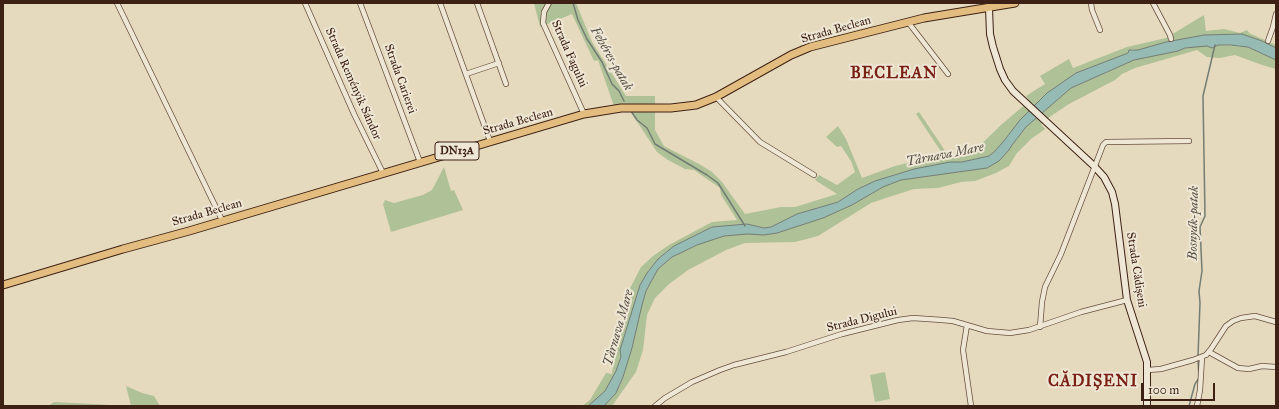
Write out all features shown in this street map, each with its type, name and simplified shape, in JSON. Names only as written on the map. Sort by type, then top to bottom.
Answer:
[{"type":"main road","name":"Strada Beclean","points":[[3,286],[123,249],[189,231],[584,114],[621,108],[682,107],[696,105],[716,98],[803,49],[908,22],[955,12],[1015,3]]},
{"type":"main road","name":"Strada Cădișeni","points":[[989,8],[990,34],[1000,69],[1005,80],[1013,91],[1094,166],[1108,183],[1114,197],[1127,300],[1146,356],[1148,370],[1147,406]]},
{"type":"street","points":[[117,3],[222,220]]},
{"type":"street","name":"Strada Reményik Sándor","points":[[305,3],[354,114],[383,174]]},
{"type":"street","name":"Strada Carierei","points":[[360,3],[420,162]]},
{"type":"street","points":[[440,3],[490,141]]},
{"type":"street","points":[[477,3],[506,84]]},
{"type":"street","name":"Strada Fagului","points":[[549,3],[544,12],[543,23],[584,114]]},
{"type":"street","points":[[1091,3],[1092,10],[1100,30]]},
{"type":"street","points":[[1153,3],[1171,39]]},
{"type":"street","points":[[1268,41],[1276,14]]},
{"type":"street","points":[[908,22],[948,74]]},
{"type":"street","points":[[466,74],[499,63]]},
{"type":"street","points":[[716,98],[760,142],[814,175]]},
{"type":"street","points":[[1040,327],[1045,287],[1061,254],[1103,145],[1106,142],[1189,141]]},
{"type":"street","name":"Strada Digului","points":[[656,405],[692,382],[714,372],[870,326],[913,318],[942,320],[987,331],[1003,333],[1022,332],[1081,312],[1127,300]]},
{"type":"street","points":[[1148,370],[1161,369],[1201,357],[1209,352],[1226,326],[1233,321],[1255,316],[1276,322]]},
{"type":"street","points":[[966,325],[963,350],[971,406]]},
{"type":"street","points":[[1209,352],[1238,368],[1248,369],[1262,366],[1276,367]]},
{"type":"street","points":[[1198,406],[1201,357]]},
{"type":"green space","points":[[534,3],[576,3],[592,42],[626,96],[655,96],[655,130],[664,146],[712,172],[722,182],[745,214],[781,207],[795,207],[837,194],[815,180],[819,175],[837,185],[855,172],[851,161],[841,146],[837,147],[826,137],[838,126],[846,139],[862,178],[895,166],[944,156],[916,114],[919,112],[948,155],[970,155],[1001,125],[1029,101],[1026,96],[1045,84],[1040,76],[1069,59],[1073,68],[1127,47],[1166,38],[1204,15],[1206,31],[1224,29],[1240,33],[1247,30],[1249,33],[1276,45],[1276,48],[1242,34],[1204,35],[1166,42],[1138,50],[1132,49],[1128,53],[1076,73],[1020,120],[1003,142],[989,156],[962,162],[950,162],[914,169],[893,175],[858,189],[838,202],[797,214],[771,227],[764,228],[747,224],[712,227],[674,246],[658,259],[640,285],[620,350],[621,357],[611,381],[605,391],[597,399],[588,406],[582,406],[590,400],[606,373],[612,374],[615,343],[623,321],[624,300],[641,267],[653,256],[669,245],[712,222],[737,220],[721,195],[720,188],[694,170],[685,169],[657,152],[630,111],[616,112],[598,60],[594,61],[572,14],[540,27]]},
{"type":"green space","points":[[1218,45],[1248,47],[1276,60],[1276,69],[1235,55],[1220,58],[1207,57],[1197,50],[1135,68],[1069,104],[1051,116],[1041,124],[1045,129],[1031,139],[1017,153],[1009,166],[996,173],[975,181],[961,182],[938,188],[914,189],[871,203],[818,236],[795,242],[745,243],[726,250],[688,270],[669,284],[655,298],[647,315],[643,350],[636,372],[612,406],[604,406],[616,393],[623,377],[632,348],[646,291],[658,269],[672,257],[697,245],[724,236],[747,234],[764,235],[777,233],[823,218],[852,205],[883,187],[901,180],[987,168],[1009,150],[1026,127],[1071,88],[1143,57],[1178,51],[1185,48],[1207,46],[1212,48]]},
{"type":"green space","points":[[444,167],[451,191],[454,190],[463,210],[391,232],[383,204],[385,200],[394,203],[423,195],[432,190]]},
{"type":"green space","points":[[885,372],[890,399],[875,402],[870,375]]},
{"type":"green space","points":[[126,386],[142,393],[154,396],[160,406],[131,406]]},
{"type":"green space","points":[[54,402],[131,406],[48,406]]},
{"type":"water","points":[[1242,34],[1276,48],[1276,60],[1248,47],[1218,45],[1212,48],[1207,46],[1185,48],[1178,51],[1134,60],[1071,88],[1026,127],[999,161],[987,168],[901,180],[883,187],[852,205],[823,218],[777,233],[764,235],[747,234],[724,236],[697,245],[672,257],[658,269],[646,291],[632,348],[623,377],[616,393],[604,406],[588,406],[605,391],[616,371],[621,357],[620,350],[640,285],[658,259],[674,246],[712,227],[747,224],[764,228],[771,227],[797,214],[838,202],[858,189],[875,181],[914,169],[950,162],[962,162],[989,156],[1003,142],[1020,120],[1047,93],[1076,73],[1128,53],[1129,50],[1138,50],[1166,42],[1204,35]]},
{"type":"waterway","name":"Fehéres-patak","points":[[573,3],[578,20],[587,39],[602,62],[612,84],[619,91],[624,101]]},
{"type":"waterway","name":"Bosnyák-patak","points":[[1198,356],[1199,291],[1202,271],[1200,227],[1205,216],[1203,96],[1215,45]]},
{"type":"waterway","name":"Fehéres-patak","points":[[631,111],[637,120],[647,128],[655,144],[718,183],[745,226]]},
{"type":"waterway","name":"Bosnyák-patak","points":[[1189,406],[1195,384],[1199,378],[1198,360]]},
{"type":"district","name":"BECLEAN","points":[[894,74]]},
{"type":"district","name":"CĂDIȘENI","points":[[1093,382]]},
{"type":"water label","name":"Târnava Mare","points":[[945,155]]},
{"type":"water label","name":"Târnava Mare","points":[[619,328]]}]
